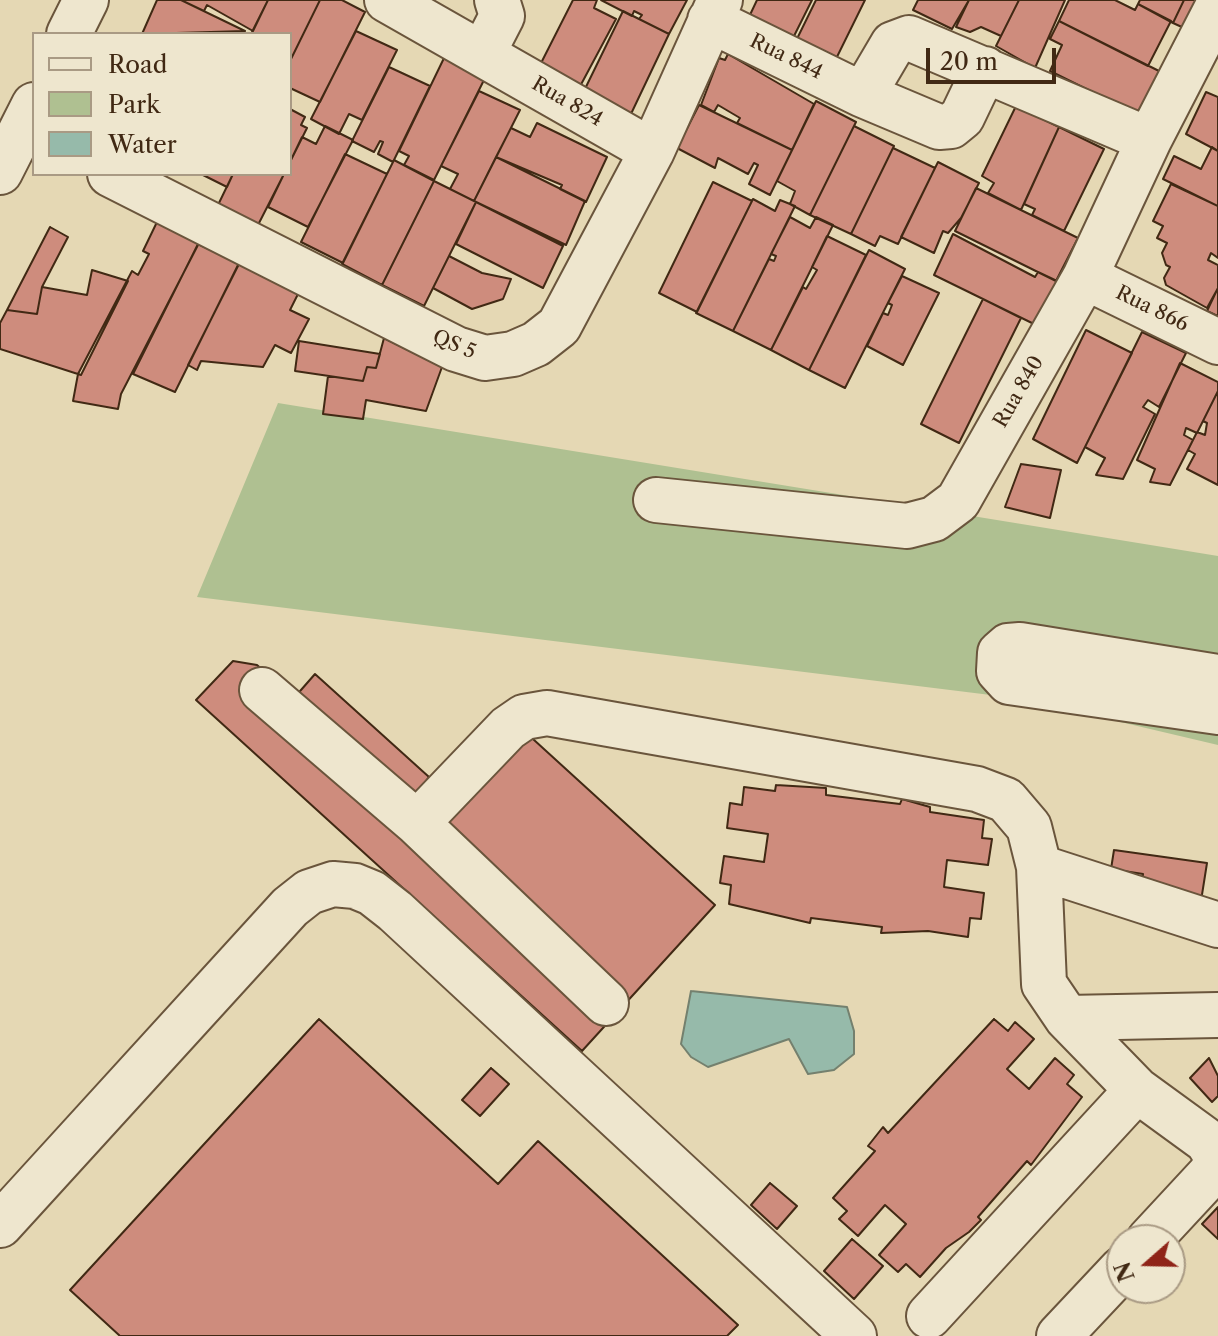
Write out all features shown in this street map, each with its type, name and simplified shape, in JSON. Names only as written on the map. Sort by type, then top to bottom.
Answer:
[{"type":"street","points":[[70,32],[86,0]]},
{"type":"street","name":"Rua 824","points":[[387,0],[652,151]]},
{"type":"street","points":[[483,53],[502,16],[497,0]]},
{"type":"street","name":"Rua 840","points":[[656,500],[907,526],[934,519],[958,501],[1085,277],[1149,140],[1207,61],[1218,6]]},
{"type":"street","name":"Rua 844","points":[[715,10],[863,95],[939,127],[951,126],[962,117],[985,69]]},
{"type":"street","name":"QS 5","points":[[114,176],[456,349],[485,358],[513,354],[536,344],[559,326],[652,151],[715,10]]},
{"type":"street","points":[[863,95],[900,39],[909,38],[1149,140]]},
{"type":"street","points":[[0,172],[30,123]]},
{"type":"street","name":"Rua 866","points":[[1085,277],[1218,342]]},
{"type":"street","points":[[1218,677],[1020,645],[1008,646],[1000,653],[999,671],[1009,682],[1218,712]]},
{"type":"street","points":[[262,690],[417,823],[606,1003]]},
{"type":"street","points":[[417,823],[508,728],[524,717],[547,713],[977,789],[1006,800],[1029,827],[1039,867],[1044,984],[1067,1018],[1137,1090],[1207,1141],[1216,1155],[1213,1171],[1164,1224]]},
{"type":"street","points":[[1039,867],[1218,925]]},
{"type":"street","points":[[0,1225],[290,907],[309,892],[333,884],[355,886],[372,893],[395,911],[854,1336]]},
{"type":"street","points":[[1067,1018],[1218,1015]]},
{"type":"street","points":[[929,1316],[1137,1090]]},
{"type":"street","points":[[1059,1336],[1106,1286]]},
{"type":"green space","points":[[278,403],[1218,556],[1218,745],[1023,699],[197,597]]},
{"type":"water","points":[[691,991],[847,1007],[854,1031],[854,1054],[834,1070],[808,1074],[789,1039],[708,1067],[691,1057],[681,1044]]},
{"type":"building","points":[[157,0],[181,0],[245,31],[211,32],[143,32]]},
{"type":"building","points":[[181,0],[268,0],[253,31],[207,5],[204,11]]},
{"type":"building","points":[[268,0],[320,0],[292,57],[292,32],[252,32]]},
{"type":"building","points":[[320,0],[342,0],[365,12],[320,102],[292,89],[292,57]]},
{"type":"building","points":[[573,0],[597,0],[594,8],[616,19],[577,92],[537,71]]},
{"type":"building","points":[[601,0],[687,0],[669,34],[639,19],[642,15],[634,11],[632,16]]},
{"type":"building","points":[[757,0],[812,0],[790,44],[749,17]]},
{"type":"building","points":[[816,0],[865,0],[831,69],[792,49]]},
{"type":"building","points":[[918,0],[969,0],[952,29],[913,10]]},
{"type":"building","points":[[969,0],[1019,0],[1001,36],[981,27],[970,32],[956,27]]},
{"type":"building","points":[[1019,0],[1065,0],[1035,68],[996,46]]},
{"type":"building","points":[[1069,0],[1115,0],[1135,10],[1138,4],[1171,21],[1148,66],[1059,21]]},
{"type":"building","points":[[1140,0],[1184,0],[1173,23],[1138,4]]},
{"type":"building","points":[[1184,0],[1198,0],[1184,28],[1173,23]]},
{"type":"building","points":[[623,11],[669,34],[630,116],[582,95]]},
{"type":"building","points":[[1059,21],[1161,72],[1139,115],[1050,71],[1062,45],[1050,39]]},
{"type":"building","points":[[356,31],[397,50],[362,120],[349,114],[339,134],[311,119]]},
{"type":"building","points":[[728,54],[814,104],[792,150],[737,123],[740,118],[718,105],[714,112],[701,105],[719,58],[725,60]]},
{"type":"building","points":[[445,56],[490,68],[434,180],[404,165],[409,156],[399,151]]},
{"type":"building","points":[[389,67],[430,86],[393,162],[378,154],[383,142],[380,141],[374,152],[352,141]]},
{"type":"building","points":[[479,91],[520,110],[474,201],[450,189],[458,174],[441,166]]},
{"type":"building","points":[[1206,92],[1218,97],[1218,151],[1186,134]]},
{"type":"building","points":[[816,101],[856,122],[810,215],[790,204],[795,191],[777,181]]},
{"type":"building","points":[[699,105],[792,150],[770,195],[749,184],[758,165],[754,163],[748,174],[718,158],[715,168],[677,148]]},
{"type":"building","points":[[1016,106],[1059,127],[1021,210],[988,193],[994,183],[982,176]]},
{"type":"building","points":[[292,110],[305,117],[301,125],[307,128],[292,158]]},
{"type":"building","points":[[537,123],[607,157],[586,202],[560,189],[562,185],[496,157],[511,128],[530,137]]},
{"type":"building","points":[[325,126],[353,140],[308,227],[268,207],[283,176],[292,176],[292,158],[302,137],[316,144]]},
{"type":"building","points":[[854,126],[894,146],[851,234],[810,215]]},
{"type":"building","points":[[1059,127],[1104,149],[1064,231],[1032,215],[1035,209],[1024,204]]},
{"type":"building","points":[[1212,147],[1218,151],[1218,206],[1163,179],[1174,156],[1201,169]]},
{"type":"building","points":[[893,148],[935,168],[898,244],[880,236],[875,246],[851,234]]},
{"type":"building","points":[[345,154],[387,174],[343,263],[301,242]]},
{"type":"building","points":[[496,157],[585,201],[566,245],[474,201]]},
{"type":"building","points":[[394,160],[434,181],[382,285],[342,264]]},
{"type":"building","points":[[938,162],[979,183],[961,218],[948,233],[943,231],[934,253],[901,237]]},
{"type":"building","points":[[205,176],[232,176],[227,187]]},
{"type":"building","points":[[232,176],[283,176],[258,225],[218,205]]},
{"type":"building","points":[[434,181],[476,202],[424,306],[382,285]]},
{"type":"building","points":[[713,182],[752,201],[697,312],[659,293]]},
{"type":"building","points":[[1171,184],[1218,206],[1218,258],[1211,253],[1208,260],[1218,265],[1218,288],[1207,308],[1166,285],[1164,278],[1170,267],[1166,265],[1162,253],[1167,243],[1157,238],[1163,226],[1153,221]]},
{"type":"building","points":[[976,188],[1078,238],[1056,281],[955,231]]},
{"type":"building","points":[[753,199],[775,211],[780,200],[795,206],[733,331],[696,313]]},
{"type":"building","points":[[476,202],[563,246],[543,288],[456,244]]},
{"type":"building","points":[[790,217],[810,228],[816,217],[833,225],[771,350],[733,331],[769,259],[774,261],[776,256],[771,254]]},
{"type":"building","points":[[157,222],[199,243],[121,394],[118,409],[73,401],[78,374],[132,271],[138,275],[149,254],[143,251]]},
{"type":"building","points":[[50,227],[68,237],[42,287],[37,314],[7,310]]},
{"type":"building","points":[[953,234],[1035,277],[1038,272],[1057,281],[1036,325],[934,275]]},
{"type":"building","points":[[827,236],[866,255],[809,370],[771,350],[803,287],[806,289],[817,270],[812,267]]},
{"type":"building","points":[[198,244],[239,263],[175,392],[133,374]]},
{"type":"building","points":[[869,250],[905,269],[845,388],[809,370]]},
{"type":"building","points":[[449,256],[482,273],[511,279],[503,299],[472,309],[433,288]]},
{"type":"building","points":[[240,262],[299,292],[290,310],[309,319],[291,353],[275,345],[263,367],[201,361],[197,370],[188,365]]},
{"type":"building","points":[[92,270],[128,281],[81,375],[0,349],[0,323],[7,310],[37,314],[42,287],[87,295]]},
{"type":"building","points":[[902,276],[939,293],[903,365],[867,346],[883,313],[888,315],[892,305],[888,303]]},
{"type":"building","points":[[1218,288],[1218,316],[1207,311]]},
{"type":"building","points":[[983,299],[1021,318],[959,443],[921,424]]},
{"type":"building","points":[[1086,330],[1132,353],[1077,463],[1033,439]]},
{"type":"building","points":[[1142,332],[1186,353],[1159,407],[1148,400],[1143,407],[1155,414],[1123,479],[1096,475],[1105,458],[1085,447]]},
{"type":"building","points":[[384,338],[442,367],[426,411],[366,400],[363,419],[323,414],[328,376],[363,381],[367,367],[376,368]]},
{"type":"building","points":[[299,341],[380,354],[376,368],[367,367],[363,381],[295,371]]},
{"type":"building","points":[[1180,363],[1218,382],[1218,391],[1197,433],[1186,428],[1184,435],[1193,440],[1170,485],[1150,482],[1155,469],[1137,460]]},
{"type":"building","points":[[1218,391],[1218,485],[1187,469],[1195,454],[1188,450],[1197,432],[1205,435],[1207,423],[1203,421]]},
{"type":"building","points":[[1021,464],[1061,470],[1050,518],[1005,507]]},
{"type":"building","points":[[233,661],[257,665],[294,698],[315,674],[429,777],[420,789],[522,729],[715,905],[582,1051],[196,700]]},
{"type":"building","points":[[776,785],[826,788],[826,795],[900,804],[902,799],[930,807],[930,812],[984,820],[982,838],[992,839],[988,865],[947,860],[944,887],[984,893],[981,919],[970,918],[968,937],[928,931],[881,933],[882,927],[811,918],[810,923],[729,904],[731,885],[720,883],[724,856],[764,862],[768,834],[727,828],[730,803],[742,805],[744,787],[775,791]]},
{"type":"building","points":[[1114,850],[1207,863],[1201,901],[1141,892],[1143,874],[1111,869]]},
{"type":"building","points":[[319,1019],[498,1184],[538,1141],[738,1325],[727,1336],[120,1336],[70,1290]]},
{"type":"building","points":[[994,1019],[1008,1031],[1015,1022],[1034,1039],[1007,1069],[1029,1089],[1055,1058],[1074,1075],[1067,1084],[1082,1097],[1031,1165],[1027,1161],[978,1217],[981,1220],[969,1232],[946,1248],[920,1277],[906,1264],[898,1272],[879,1255],[906,1224],[885,1205],[858,1236],[839,1219],[847,1211],[833,1198],[875,1151],[868,1146],[883,1127],[888,1133]]},
{"type":"building","points":[[1209,1058],[1218,1076],[1218,1096],[1212,1102],[1190,1078]]},
{"type":"building","points":[[491,1068],[509,1084],[480,1116],[462,1100]]},
{"type":"building","points":[[770,1183],[797,1206],[777,1229],[751,1205]]},
{"type":"building","points":[[1218,1207],[1218,1239],[1202,1224]]},
{"type":"building","points":[[852,1239],[883,1266],[854,1299],[824,1271]]}]
